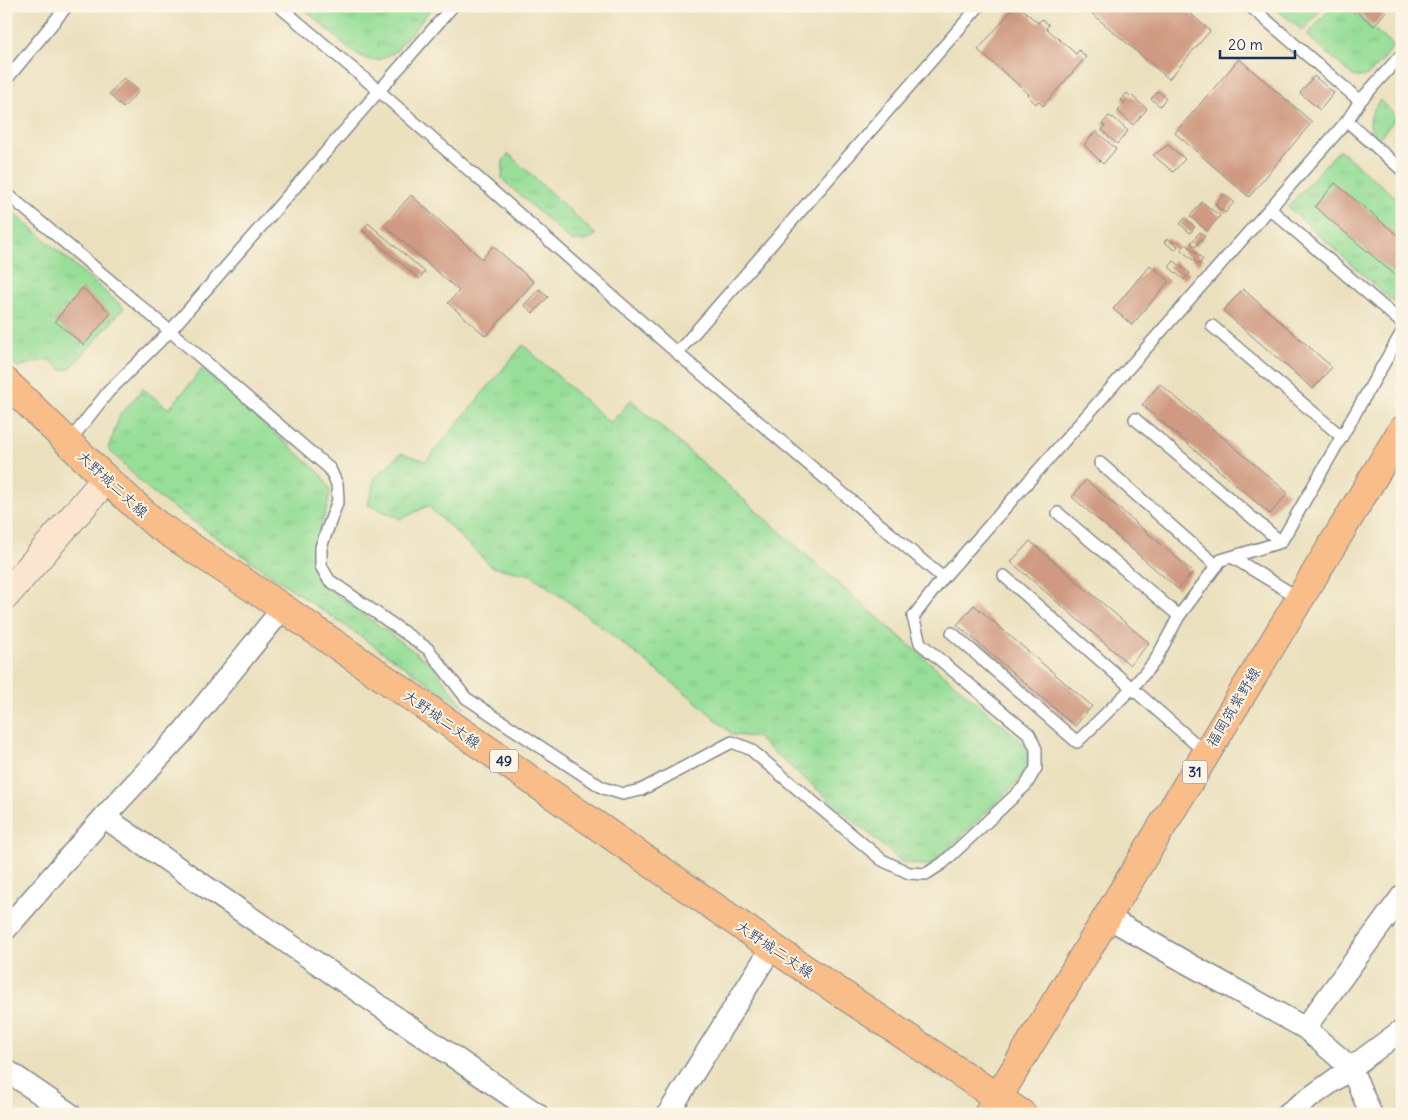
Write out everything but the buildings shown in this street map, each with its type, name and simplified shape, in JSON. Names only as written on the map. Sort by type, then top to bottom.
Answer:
[{"type":"main road","name":"大野城二丈線","points":[[6,382],[106,479],[156,524],[283,608],[772,947],[993,1106],[1022,1114]]},
{"type":"main road","name":"福岡筑紫野線","points":[[993,1106],[1298,598],[1402,430]]},
{"type":"street","points":[[6,595],[106,479]]},
{"type":"street","points":[[9,920],[182,733],[283,608]]},
{"type":"street","points":[[104,817],[537,1114]]},
{"type":"street","points":[[1305,1028],[1402,896]]},
{"type":"street","points":[[1108,917],[1305,1028],[1351,1068],[1371,1114]]},
{"type":"street","points":[[668,1114],[772,947]]},
{"type":"street","points":[[1287,1114],[1402,1030]]},
{"type":"street","points":[[6,1070],[70,1114]]},
{"type":"lane","points":[[6,80],[67,6]]},
{"type":"lane","points":[[279,6],[379,91],[677,353],[943,578]]},
{"type":"lane","points":[[69,442],[108,392],[170,331],[453,6]]},
{"type":"lane","points":[[677,353],[979,6]]},
{"type":"lane","points":[[1250,6],[1360,101]]},
{"type":"lane","points":[[6,193],[330,469],[337,484],[338,500],[321,547],[321,566],[329,580],[428,649],[466,698],[603,788],[623,794],[641,790],[732,742],[750,748],[882,860],[909,873],[926,874],[943,863],[1026,785],[1036,768],[1036,749],[1028,734],[920,642],[913,618],[943,578],[1270,209],[1347,121],[1360,101],[1402,54]]},
{"type":"lane","points":[[1347,121],[1402,170]]},
{"type":"lane","points":[[1270,209],[1402,323]]},
{"type":"lane","points":[[1212,326],[1342,437]]},
{"type":"lane","points":[[952,632],[1078,742],[1132,688],[1155,661],[1178,616],[1221,560],[1281,542],[1402,332]]},
{"type":"lane","points":[[1135,419],[1281,542]]},
{"type":"lane","points":[[1100,463],[1217,566]]},
{"type":"lane","points":[[1058,513],[1178,616]]},
{"type":"lane","points":[[1232,557],[1298,598]]},
{"type":"lane","points":[[1004,576],[1206,753]]},
{"type":"green space","points":[[301,6],[434,6],[395,52],[379,60],[368,60],[353,52]]},
{"type":"green space","points":[[1273,6],[1324,6],[1303,31]]},
{"type":"green space","points":[[1333,6],[1346,6],[1394,46],[1376,68],[1365,76],[1353,76],[1307,35]]},
{"type":"green space","points":[[1380,100],[1397,117],[1378,139],[1371,129],[1370,120]]},
{"type":"green space","points":[[1340,150],[1402,203],[1402,307],[1391,300],[1288,207]]},
{"type":"green space","points":[[509,154],[596,235],[585,241],[571,241],[502,179],[503,161]]},
{"type":"green space","points":[[6,206],[124,308],[70,369],[62,370],[49,359],[17,367],[6,354]]},
{"type":"green space","points":[[523,345],[610,423],[631,400],[1026,747],[1029,758],[1021,778],[932,865],[902,862],[756,737],[733,735],[692,698],[585,614],[531,575],[492,567],[428,506],[401,519],[368,505],[375,478],[401,453],[426,461]]},
{"type":"green space","points":[[202,369],[322,475],[330,490],[328,504],[311,559],[319,582],[431,664],[466,709],[152,493],[108,449],[120,415],[143,389],[169,409]]}]
